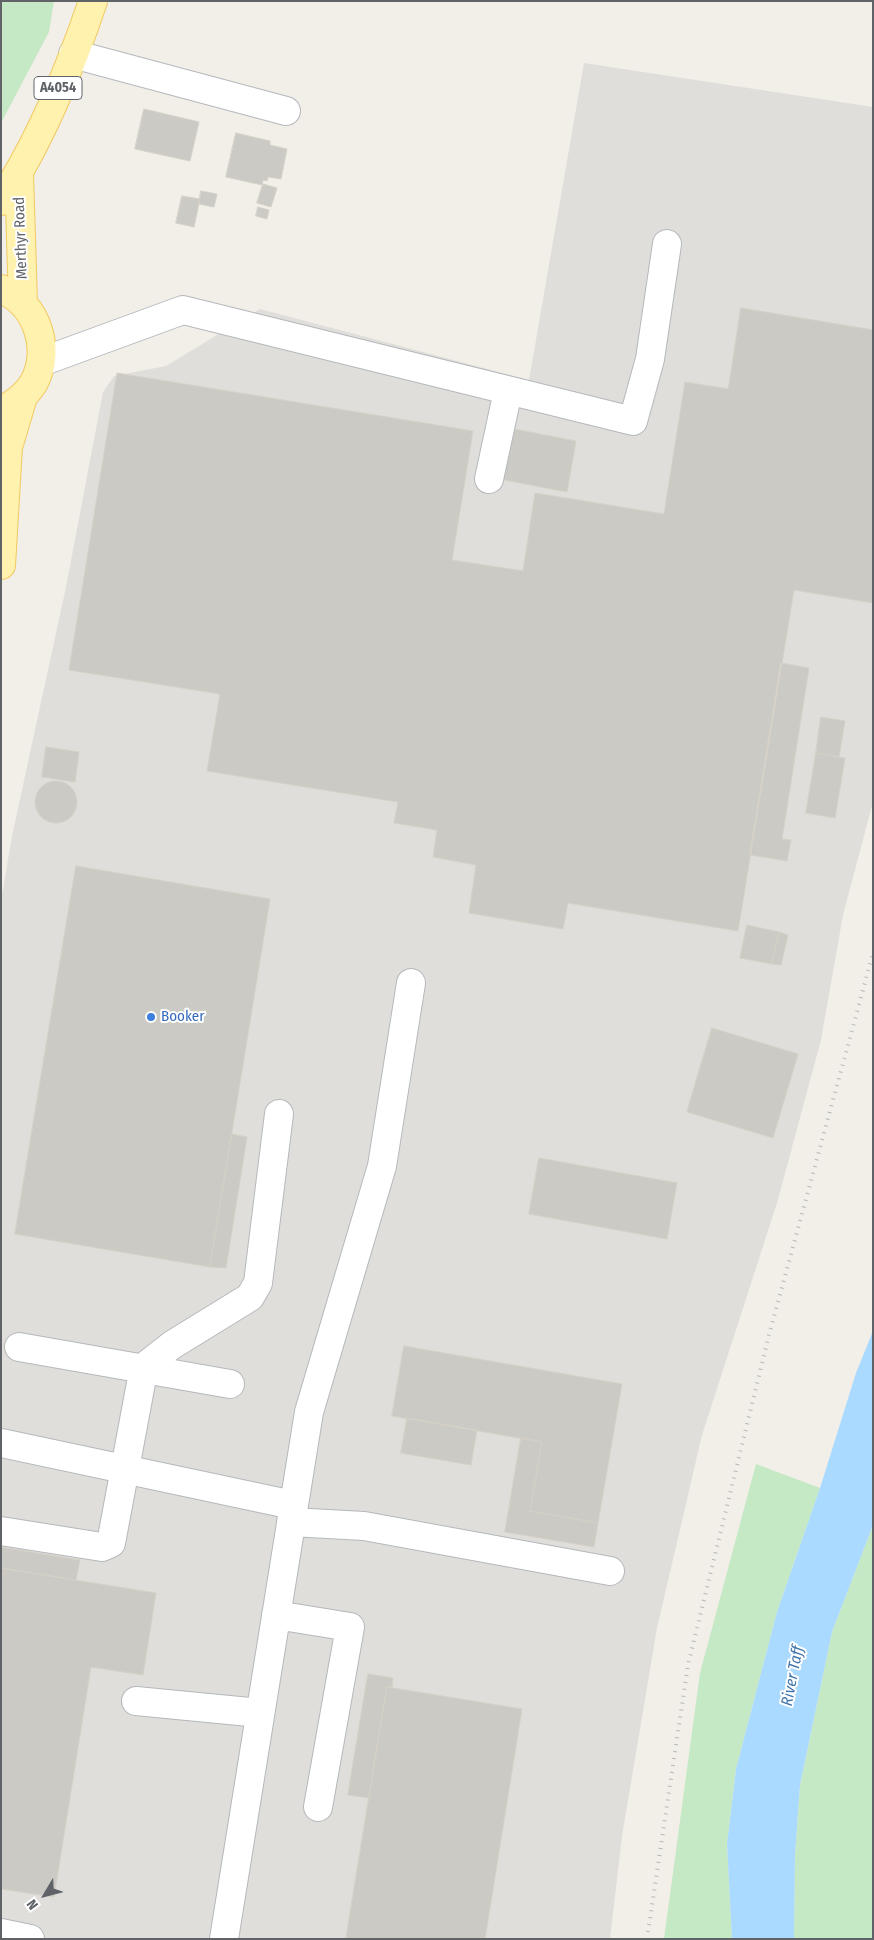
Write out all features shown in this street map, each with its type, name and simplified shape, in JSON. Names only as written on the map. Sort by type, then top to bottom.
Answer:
[{"type":"main road","name":"Merthyr Road","points":[[1,201],[20,173],[73,54],[93,1]]},
{"type":"main road","name":"Merthyr Road","points":[[12,296],[20,173]]},
{"type":"main road","points":[[1,565],[12,404],[33,383],[41,362],[42,342],[35,320],[12,296]]},
{"type":"street","points":[[73,54],[286,111]]},
{"type":"street","points":[[41,362],[183,310],[633,421],[650,359],[667,244]]},
{"type":"street","points":[[489,479],[508,391]]},
{"type":"street","points":[[224,1939],[309,1412],[382,1166],[410,983]]},
{"type":"street","points":[[1,1531],[102,1547],[111,1543],[144,1367],[172,1345],[250,1297],[258,1283],[280,1114]]},
{"type":"street","points":[[19,1348],[144,1367],[230,1384]]},
{"type":"street","points":[[1,1443],[126,1469],[292,1514],[610,1571]]},
{"type":"street","points":[[276,1615],[350,1626],[318,1807]]},
{"type":"street","points":[[136,1701],[260,1713]]},
{"type":"street","points":[[1,1933],[30,1939]]},
{"type":"shaded area","points":[[584,63],[873,107],[873,802],[843,915],[821,1040],[777,1203],[702,1435],[657,1628],[622,1836],[610,1939],[1,1939],[1,901],[12,836],[66,587],[103,392],[114,376],[166,366],[260,309],[529,380]]},
{"type":"green space","points":[[1,1],[54,1],[49,32],[1,123]]},
{"type":"green space","points":[[756,1464],[820,1488],[777,1612],[736,1769],[727,1844],[732,1939],[664,1939],[700,1673]]},
{"type":"green space","points":[[873,1525],[873,1939],[794,1939],[795,1855],[800,1785],[832,1632]]},
{"type":"water","name":"River Taff","points":[[873,1331],[873,1525],[832,1632],[800,1785],[795,1855],[794,1939],[732,1939],[727,1844],[736,1769],[777,1612],[820,1488],[856,1373]]},
{"type":"building","points":[[144,109],[199,122],[190,161],[135,149]]},
{"type":"building","points":[[236,133],[270,141],[270,145],[287,149],[281,179],[268,177],[267,181],[263,180],[262,185],[226,177]]},
{"type":"building","points":[[263,184],[277,188],[271,207],[257,203]]},
{"type":"building","points":[[201,191],[217,194],[214,207],[199,204]]},
{"type":"building","points":[[182,196],[200,199],[194,227],[176,223]]},
{"type":"building","points":[[258,207],[269,210],[267,219],[256,216]]},
{"type":"building","points":[[741,308],[873,330],[873,603],[794,590],[738,931],[568,903],[563,929],[469,913],[476,865],[433,857],[437,830],[394,823],[398,802],[207,771],[220,694],[69,670],[117,373],[473,431],[452,560],[523,571],[535,493],[664,514],[685,382],[728,389]]},
{"type":"building","points":[[509,428],[576,441],[567,492],[499,479]]},
{"type":"building","points":[[781,663],[809,668],[782,839],[791,840],[787,861],[750,855]]},
{"type":"building","points":[[821,717],[845,721],[839,757],[816,753]]},
{"type":"building","points":[[46,747],[79,752],[75,782],[42,777]]},
{"type":"building","points":[[816,753],[845,758],[835,818],[806,813]]},
{"type":"building","points":[[56,781],[71,787],[77,802],[71,817],[56,823],[41,817],[35,802],[41,787]]},
{"type":"building","name":"Booker","points":[[76,866],[270,899],[210,1267],[15,1234]]},
{"type":"building","points":[[747,925],[779,932],[772,964],[740,958]]},
{"type":"building","points":[[779,932],[788,935],[781,965],[772,964]]},
{"type":"building","points":[[712,1028],[798,1054],[773,1138],[687,1112]]},
{"type":"building","points":[[232,1134],[247,1137],[226,1268],[210,1267]]},
{"type":"building","points":[[539,1158],[677,1183],[667,1239],[529,1214]]},
{"type":"building","points":[[404,1346],[622,1384],[598,1523],[530,1511],[542,1442],[392,1416]]},
{"type":"building","points":[[407,1418],[477,1430],[471,1465],[401,1453]]},
{"type":"building","points":[[521,1438],[542,1442],[530,1511],[598,1523],[594,1547],[505,1532]]},
{"type":"building","points":[[1,1547],[80,1560],[76,1580],[1,1568]]},
{"type":"building","points":[[1,1568],[156,1593],[143,1675],[91,1667],[54,1897],[1,1889]]},
{"type":"building","points":[[368,1674],[393,1678],[392,1687],[387,1687],[369,1798],[348,1795]]},
{"type":"building","points":[[387,1687],[522,1709],[485,1939],[346,1939]]},
{"type":"railway","points":[[647,1939],[688,1665],[769,1335],[873,953]]},
{"type":"place","name":"Booker","points":[[151,1017]]}]
